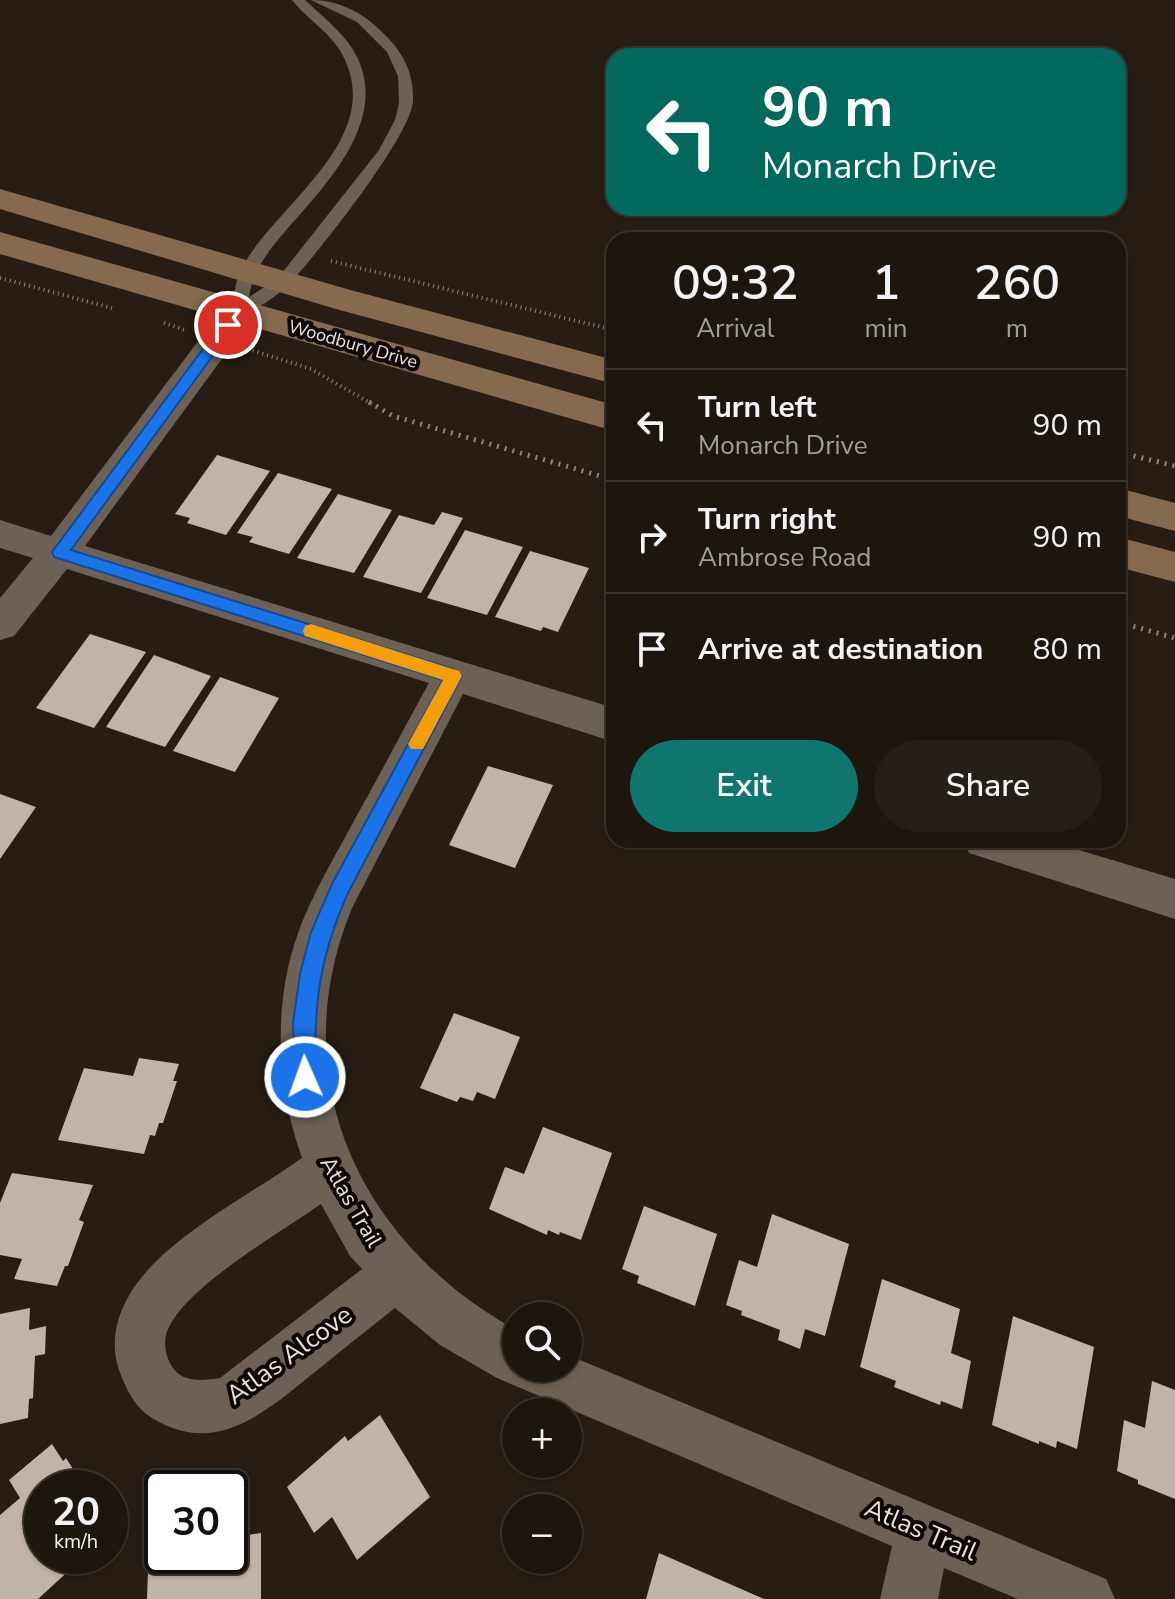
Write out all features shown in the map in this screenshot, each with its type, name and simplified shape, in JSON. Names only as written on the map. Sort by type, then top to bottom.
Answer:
[{"type":"main road","name":"Woodbury Drive","points":[[0,199],[283,282],[606,370]]},
{"type":"main road","name":"Woodbury Drive","points":[[0,243],[606,416]]},
{"type":"main road","points":[[1126,504],[1175,517]]},
{"type":"main road","points":[[1126,554],[1175,567]]},
{"type":"street","points":[[0,625],[60,552],[239,311]]},
{"type":"street","points":[[0,534],[606,723]]},
{"type":"street","name":"Atlas Trail","points":[[453,676],[339,890],[321,932],[309,974],[303,1023],[305,1077],[316,1137],[327,1170],[352,1214],[395,1276],[464,1334],[502,1352]]},
{"type":"street","points":[[1010,848],[1175,899]]},
{"type":"street","name":"Atlas Alcove","points":[[327,1170],[176,1275],[156,1299],[143,1322],[138,1349],[145,1374],[158,1393],[175,1403],[196,1407],[222,1405],[259,1382],[395,1276]]},
{"type":"street","name":"Atlas Trail","points":[[569,1382],[1086,1599]]},
{"type":"street","points":[[909,1599],[923,1531]]},
{"type":"lane","points":[[239,311],[248,271],[335,162],[356,120],[358,89],[351,59],[337,38],[298,0]]},
{"type":"lane","points":[[239,311],[283,282],[385,151],[395,135],[406,103],[405,76],[385,40],[355,15],[317,0]]},
{"type":"path","points":[[0,278],[126,312]]},
{"type":"path","points":[[261,354],[311,369],[402,419],[606,478]]},
{"type":"path","points":[[1126,454],[1175,466]]},
{"type":"path","points":[[1126,624],[1175,638]]},
{"type":"building","points":[[217,455],[270,471],[226,535],[187,523],[190,518],[175,514]]},
{"type":"building","points":[[278,473],[332,489],[289,554],[249,542],[253,537],[237,533]]},
{"type":"building","points":[[338,494],[392,510],[354,573],[297,558]]},
{"type":"building","points":[[442,512],[463,518],[421,593],[363,577],[399,515],[434,525]]},
{"type":"building","points":[[465,530],[523,547],[487,615],[427,598]]},
{"type":"building","points":[[530,551],[589,568],[558,632],[543,627],[541,631],[495,617]]},
{"type":"building","points":[[90,634],[146,652],[94,728],[36,708]]},
{"type":"building","points":[[154,655],[211,676],[165,747],[106,727]]},
{"type":"building","points":[[220,677],[279,698],[235,772],[173,751]]},
{"type":"building","points":[[488,766],[553,785],[515,868],[449,845]]},
{"type":"building","points":[[0,794],[36,807],[0,859]]},
{"type":"building","points":[[454,1013],[520,1037],[495,1099],[477,1092],[473,1101],[460,1097],[457,1102],[420,1088]]},
{"type":"building","points":[[139,1058],[179,1064],[173,1081],[177,1081],[163,1123],[159,1123],[155,1136],[150,1135],[144,1154],[58,1140],[84,1068],[133,1076]]},
{"type":"building","points":[[543,1127],[612,1153],[581,1240],[548,1230],[547,1235],[489,1209],[505,1167],[524,1174]]},
{"type":"building","points":[[12,1173],[93,1185],[79,1220],[84,1222],[57,1286],[14,1279],[22,1259],[0,1255],[0,1203]]},
{"type":"building","points":[[644,1206],[717,1234],[695,1306],[637,1283],[639,1276],[622,1269]]},
{"type":"building","points":[[772,1214],[849,1244],[825,1336],[805,1329],[800,1349],[778,1340],[780,1330],[741,1315],[742,1311],[726,1305],[739,1260],[757,1267]]},
{"type":"building","points":[[882,1279],[960,1309],[951,1353],[971,1361],[962,1409],[941,1401],[940,1405],[894,1387],[896,1381],[860,1367]]},
{"type":"building","points":[[30,1308],[29,1330],[46,1326],[45,1354],[35,1356],[33,1398],[29,1399],[28,1418],[0,1424],[0,1314]]},
{"type":"building","points":[[1013,1316],[1094,1347],[1077,1449],[1057,1441],[1056,1448],[1039,1441],[1039,1444],[992,1425]]},
{"type":"building","points":[[1152,1381],[1175,1390],[1175,1499],[1138,1484],[1138,1480],[1117,1471],[1124,1420],[1145,1428]]},
{"type":"building","points":[[380,1415],[430,1497],[357,1560],[332,1517],[314,1533],[287,1487],[345,1436],[348,1441]]},
{"type":"building","points":[[52,1444],[63,1461],[66,1458],[74,1470],[24,1470],[24,1574],[65,1574],[38,1599],[0,1599],[0,1515],[20,1498],[9,1480]]},
{"type":"building","points":[[261,1533],[261,1599],[147,1599],[148,1574],[248,1574],[248,1535]]},
{"type":"building","points":[[659,1553],[764,1599],[646,1599]]},
{"type":"slow traffic","points":[[311,631],[453,676],[417,744]]},
{"type":"route","points":[[228,325],[60,552],[453,676],[339,890],[321,932],[309,974],[303,1023],[305,1077]]}]
